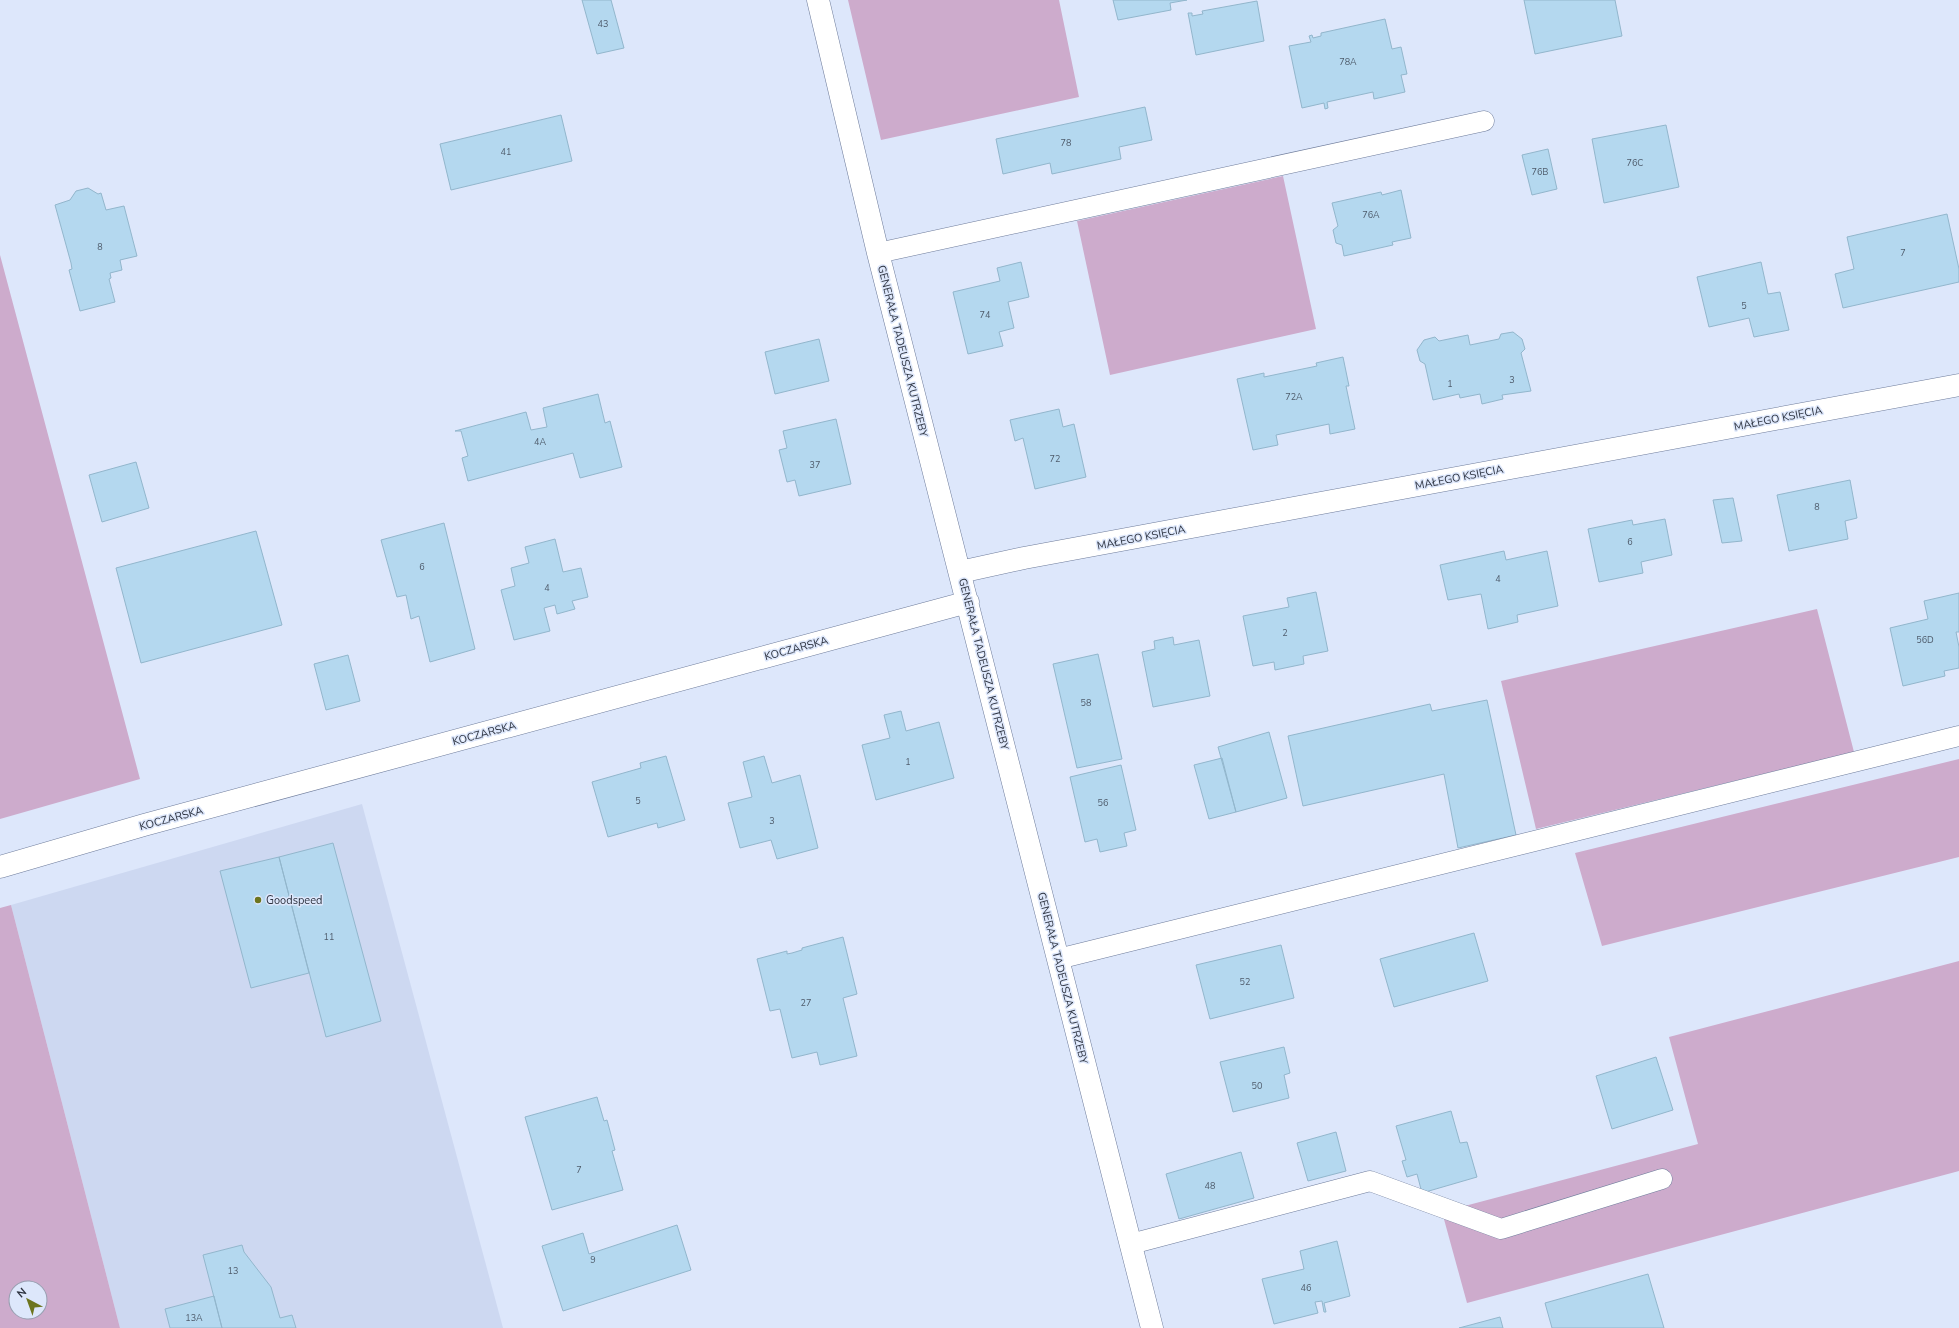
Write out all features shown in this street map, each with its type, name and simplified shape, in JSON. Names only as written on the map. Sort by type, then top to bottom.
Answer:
[{"type":"street","name":"GENERAŁA TADEUSZA KUTRZEBY","points":[[818,0],[878,254],[1152,1328]]},
{"type":"street","name":"MAŁEGO KSIĘCIA","points":[[960,572],[1032,557],[1959,385]]},
{"type":"street","name":"KOCZARSKA","points":[[0,867],[144,825],[968,602]]},
{"type":"lane","points":[[878,254],[1484,121]]},
{"type":"lane","points":[[1058,960],[1959,736]]},
{"type":"lane","points":[[1131,1244],[1370,1181],[1501,1229],[1662,1179]]},
{"type":"shaded area","points":[[848,0],[1059,0],[1079,97],[881,140]]},
{"type":"shaded area","points":[[1283,176],[1316,329],[1110,375],[1077,221]]},
{"type":"shaded area","points":[[0,255],[140,779],[0,819]]},
{"type":"shaded area","points":[[1817,609],[1854,752],[1536,829],[1501,681]]},
{"type":"shaded area","points":[[1959,759],[1959,857],[1602,946],[1575,853]]},
{"type":"shaded area","points":[[362,804],[503,1328],[120,1328],[11,905]]},
{"type":"shaded area","points":[[11,905],[120,1328],[0,1328],[0,908]]},
{"type":"shaded area","points":[[1959,961],[1959,1171],[1467,1303],[1442,1212],[1698,1144],[1669,1037]]},
{"type":"building","points":[[582,0],[611,0],[624,48],[597,54]]},
{"type":"building","points":[[1113,0],[1187,0],[1170,3],[1171,10],[1118,20]]},
{"type":"building","points":[[1524,0],[1615,0],[1622,36],[1535,54]]},
{"type":"building","points":[[1257,1],[1264,41],[1196,55],[1188,13],[1192,13],[1192,16],[1203,14],[1202,11]]},
{"type":"building","points":[[1385,19],[1392,49],[1401,47],[1407,74],[1401,75],[1405,92],[1374,99],[1373,92],[1327,102],[1328,108],[1325,109],[1324,103],[1302,108],[1289,46],[1311,42],[1309,36],[1312,35],[1313,38],[1321,36],[1321,33]]},
{"type":"building","points":[[1145,107],[1152,140],[1119,147],[1121,159],[1052,174],[1050,163],[1003,174],[996,139]]},
{"type":"building","points":[[561,115],[572,161],[451,190],[440,144]]},
{"type":"building","points":[[1666,125],[1679,187],[1604,203],[1592,139]]},
{"type":"building","points":[[1548,149],[1557,189],[1532,195],[1522,155]]},
{"type":"building","points":[[88,188],[98,194],[101,193],[106,210],[124,206],[137,256],[120,260],[122,270],[110,273],[111,278],[109,279],[115,302],[80,311],[69,270],[72,269],[71,263],[55,205],[70,200],[76,191]]},
{"type":"building","points":[[1401,190],[1411,238],[1392,242],[1393,245],[1344,256],[1342,245],[1336,243],[1333,230],[1338,226],[1332,203],[1381,192],[1382,195]]},
{"type":"building","points":[[1947,214],[1959,269],[1959,282],[1843,308],[1835,274],[1854,269],[1847,237]]},
{"type":"building","points":[[1021,262],[1029,297],[1008,302],[1014,328],[999,332],[1003,346],[968,354],[953,292],[1000,281],[997,268]]},
{"type":"building","points":[[1761,262],[1768,294],[1780,292],[1789,330],[1754,337],[1749,318],[1709,327],[1697,277]]},
{"type":"building","points":[[1513,332],[1522,339],[1525,349],[1521,353],[1531,391],[1502,395],[1503,399],[1482,404],[1480,394],[1460,398],[1459,394],[1433,400],[1425,364],[1420,361],[1417,350],[1424,340],[1435,337],[1439,341],[1468,335],[1470,345],[1499,339],[1501,334]]},
{"type":"building","points":[[819,339],[829,381],[775,394],[765,352]]},
{"type":"building","points":[[1343,357],[1349,386],[1346,386],[1355,429],[1330,434],[1329,424],[1276,435],[1278,445],[1253,450],[1237,379],[1264,373],[1264,377],[1317,366],[1316,363]]},
{"type":"building","points":[[598,394],[605,423],[610,421],[622,467],[580,478],[573,453],[468,481],[462,458],[468,456],[461,431],[455,431],[526,412],[531,430],[547,427],[543,408]]},
{"type":"building","points":[[1059,409],[1063,427],[1074,424],[1086,477],[1035,489],[1023,438],[1015,441],[1010,420]]},
{"type":"building","points":[[836,419],[851,484],[799,496],[795,480],[787,482],[779,450],[787,448],[783,431]]},
{"type":"building","points":[[136,462],[149,508],[102,522],[89,475]]},
{"type":"building","points":[[1850,480],[1857,518],[1845,521],[1848,539],[1789,551],[1777,495]]},
{"type":"building","points":[[1733,498],[1742,541],[1722,543],[1713,500]]},
{"type":"building","points":[[1665,519],[1672,555],[1641,562],[1643,573],[1599,582],[1588,529],[1632,520],[1633,525]]},
{"type":"building","points":[[444,523],[475,649],[430,662],[419,616],[411,619],[406,595],[397,597],[381,540]]},
{"type":"building","points":[[256,531],[282,625],[141,663],[116,568]]},
{"type":"building","points":[[555,539],[563,572],[581,568],[588,597],[572,601],[575,609],[557,614],[555,605],[544,608],[550,631],[514,640],[501,590],[515,586],[511,568],[529,563],[525,547]]},
{"type":"building","points":[[1504,551],[1506,560],[1547,551],[1558,606],[1517,615],[1518,622],[1488,629],[1481,594],[1448,600],[1440,565]]},
{"type":"building","points":[[1316,592],[1328,651],[1303,656],[1304,664],[1275,670],[1274,662],[1253,666],[1243,616],[1289,607],[1287,598]]},
{"type":"building","points":[[1959,593],[1959,632],[1956,632],[1959,647],[1959,668],[1944,671],[1945,676],[1903,686],[1890,628],[1928,619],[1924,601]]},
{"type":"building","points":[[1173,637],[1174,645],[1199,640],[1210,696],[1153,707],[1142,652],[1155,649],[1154,641]]},
{"type":"building","points":[[1098,654],[1122,759],[1077,768],[1053,664]]},
{"type":"building","points":[[348,655],[360,701],[326,710],[314,664]]},
{"type":"building","points":[[1487,700],[1516,835],[1458,848],[1444,774],[1303,806],[1288,736],[1430,704],[1432,711]]},
{"type":"building","points":[[901,711],[906,731],[939,722],[954,778],[876,800],[862,745],[890,738],[884,715]]},
{"type":"building","points":[[1269,732],[1287,798],[1236,812],[1218,747]]},
{"type":"building","points":[[666,756],[685,820],[658,828],[657,823],[608,837],[592,782],[641,768],[640,763]]},
{"type":"building","points":[[764,756],[772,783],[800,775],[818,848],[777,859],[771,840],[740,848],[728,803],[752,797],[743,762]]},
{"type":"building","points":[[1222,758],[1236,812],[1209,819],[1194,765]]},
{"type":"building","points":[[1121,765],[1136,830],[1124,833],[1127,846],[1100,852],[1097,839],[1085,842],[1070,777]]},
{"type":"building","points":[[333,843],[381,1021],[326,1037],[279,857]]},
{"type":"building","points":[[279,857],[309,973],[251,988],[220,871]]},
{"type":"building","points":[[1474,933],[1488,981],[1394,1007],[1380,959]]},
{"type":"building","points":[[843,937],[857,994],[843,998],[857,1056],[820,1065],[817,1052],[792,1058],[780,1009],[770,1011],[757,959],[787,951],[787,954],[792,953],[802,950],[802,948]]},
{"type":"building","points":[[1281,945],[1294,998],[1210,1019],[1196,965]]},
{"type":"building","points":[[1284,1047],[1290,1073],[1284,1075],[1289,1098],[1233,1112],[1220,1062]]},
{"type":"building","points":[[1656,1057],[1673,1110],[1612,1129],[1596,1076]]},
{"type":"building","points":[[597,1097],[604,1121],[607,1120],[615,1150],[612,1151],[623,1190],[552,1210],[525,1117]]},
{"type":"building","points":[[1451,1111],[1460,1143],[1467,1142],[1477,1177],[1422,1193],[1417,1174],[1407,1177],[1402,1161],[1406,1160],[1396,1126]]},
{"type":"building","points":[[1336,1132],[1346,1171],[1308,1181],[1297,1143]]},
{"type":"building","points":[[1241,1152],[1254,1198],[1179,1219],[1166,1174]]},
{"type":"building","points":[[677,1225],[691,1270],[563,1311],[542,1246],[583,1233],[589,1254]]},
{"type":"building","points":[[1337,1241],[1350,1296],[1324,1303],[1326,1312],[1324,1312],[1322,1301],[1315,1302],[1318,1313],[1274,1324],[1262,1279],[1304,1269],[1300,1251]]},
{"type":"building","points":[[242,1245],[244,1252],[271,1287],[280,1318],[292,1315],[296,1328],[222,1328],[203,1255]]},
{"type":"building","points":[[1648,1274],[1664,1328],[1552,1328],[1545,1303]]},
{"type":"building","points":[[214,1296],[222,1328],[170,1328],[165,1309]]},
{"type":"building","points":[[1500,1317],[1503,1328],[1459,1328]]},
{"type":"place","name":"Goodspeed","points":[[258,900]]}]
